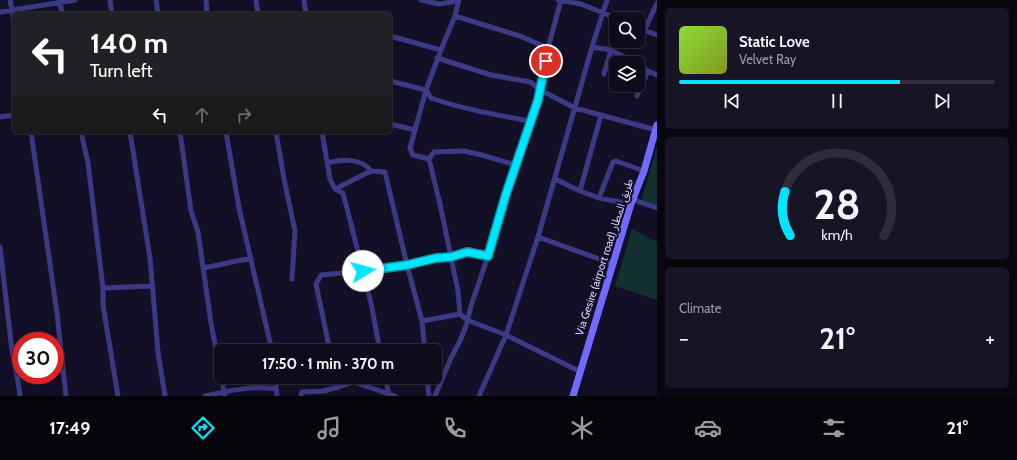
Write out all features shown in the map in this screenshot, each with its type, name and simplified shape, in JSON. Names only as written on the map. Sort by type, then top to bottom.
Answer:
[{"type":"main road","name":"Via Gesire (airport road) طريق المطار","points":[[573,396],[579,371],[632,202],[644,171],[656,127]]},
{"type":"street","points":[[10,0],[12,10]]},
{"type":"street","points":[[0,12],[60,1],[75,0]]},
{"type":"street","points":[[110,0],[112,12]]},
{"type":"street","points":[[156,0],[158,12]]},
{"type":"street","points":[[206,0],[207,12]]},
{"type":"street","points":[[256,0],[258,12]]},
{"type":"street","points":[[304,0],[306,12]]},
{"type":"street","points":[[421,0],[439,4],[459,0],[426,90],[410,148],[413,155],[429,159]]},
{"type":"street","points":[[435,396],[450,358],[460,341],[466,326],[530,121],[538,100],[548,48],[560,0],[581,4],[609,15]]},
{"type":"street","points":[[479,396],[506,335],[538,237],[592,47],[607,0]]},
{"type":"street","points":[[60,1],[62,12]]},
{"type":"street","points":[[645,28],[657,3]]},
{"type":"street","points":[[454,16],[520,36],[548,48]]},
{"type":"street","points":[[645,30],[657,35]]},
{"type":"street","points":[[392,37],[440,50]]},
{"type":"street","points":[[592,47],[611,50],[622,56]]},
{"type":"street","points":[[604,74],[611,50]]},
{"type":"street","points":[[438,58],[491,75],[530,82],[544,92],[575,108],[656,127]]},
{"type":"street","points":[[645,69],[657,75]]},
{"type":"street","points":[[637,96],[648,71]]},
{"type":"street","points":[[392,82],[426,90],[431,98],[472,111],[530,121]]},
{"type":"street","points":[[0,117],[12,115]]},
{"type":"street","points":[[580,191],[601,115]]},
{"type":"street","points":[[392,124],[415,130]]},
{"type":"street","points":[[31,134],[57,313],[66,396]]},
{"type":"street","points":[[81,134],[88,163],[103,288],[102,305],[118,396]]},
{"type":"street","points":[[130,134],[149,251],[158,352],[164,396]]},
{"type":"street","points":[[180,134],[191,211],[198,232],[215,344]]},
{"type":"street","points":[[226,134],[239,208],[258,284],[271,344]]},
{"type":"street","points":[[276,134],[295,231],[292,279]]},
{"type":"street","points":[[322,134],[330,179],[335,189],[343,193],[371,303],[379,344]]},
{"type":"street","points":[[516,165],[464,151],[434,152],[429,159],[458,291],[460,314],[467,320],[506,335],[579,371]]},
{"type":"street","points":[[327,163],[337,160],[358,162],[367,165],[371,171]]},
{"type":"street","points":[[599,198],[613,162],[616,161],[644,171]]},
{"type":"street","points":[[335,189],[371,171],[385,172],[422,321],[424,344]]},
{"type":"street","points":[[555,179],[599,198],[632,202],[657,208]]},
{"type":"street","points":[[538,237],[613,264]]},
{"type":"street","points":[[0,247],[2,280],[13,362],[20,396]]},
{"type":"street","points":[[329,344],[316,284],[321,275],[407,265],[436,258],[451,257],[467,252],[488,256]]},
{"type":"street","points":[[204,268],[251,258]]},
{"type":"street","points":[[103,288],[153,286]]},
{"type":"street","points":[[422,321],[460,314]]},
{"type":"street","points":[[302,396],[302,392],[324,393],[354,382],[395,396]]},
{"type":"street","points":[[222,384],[224,394]]},
{"type":"street","points":[[275,384],[277,396]]},
{"type":"street","points":[[336,384],[337,388]]},
{"type":"street","points":[[386,384],[388,394]]},
{"type":"street","points":[[428,384],[429,396]]},
{"type":"street","points":[[205,396],[262,387],[276,389]]},
{"type":"green space","points":[[657,147],[657,208],[641,201]]},
{"type":"green space","points":[[632,229],[657,242],[657,300],[615,286]]},
{"type":"route","points":[[363,271],[407,265],[436,258],[451,257],[467,252],[488,256],[494,232],[522,144],[538,100],[546,61]]}]
